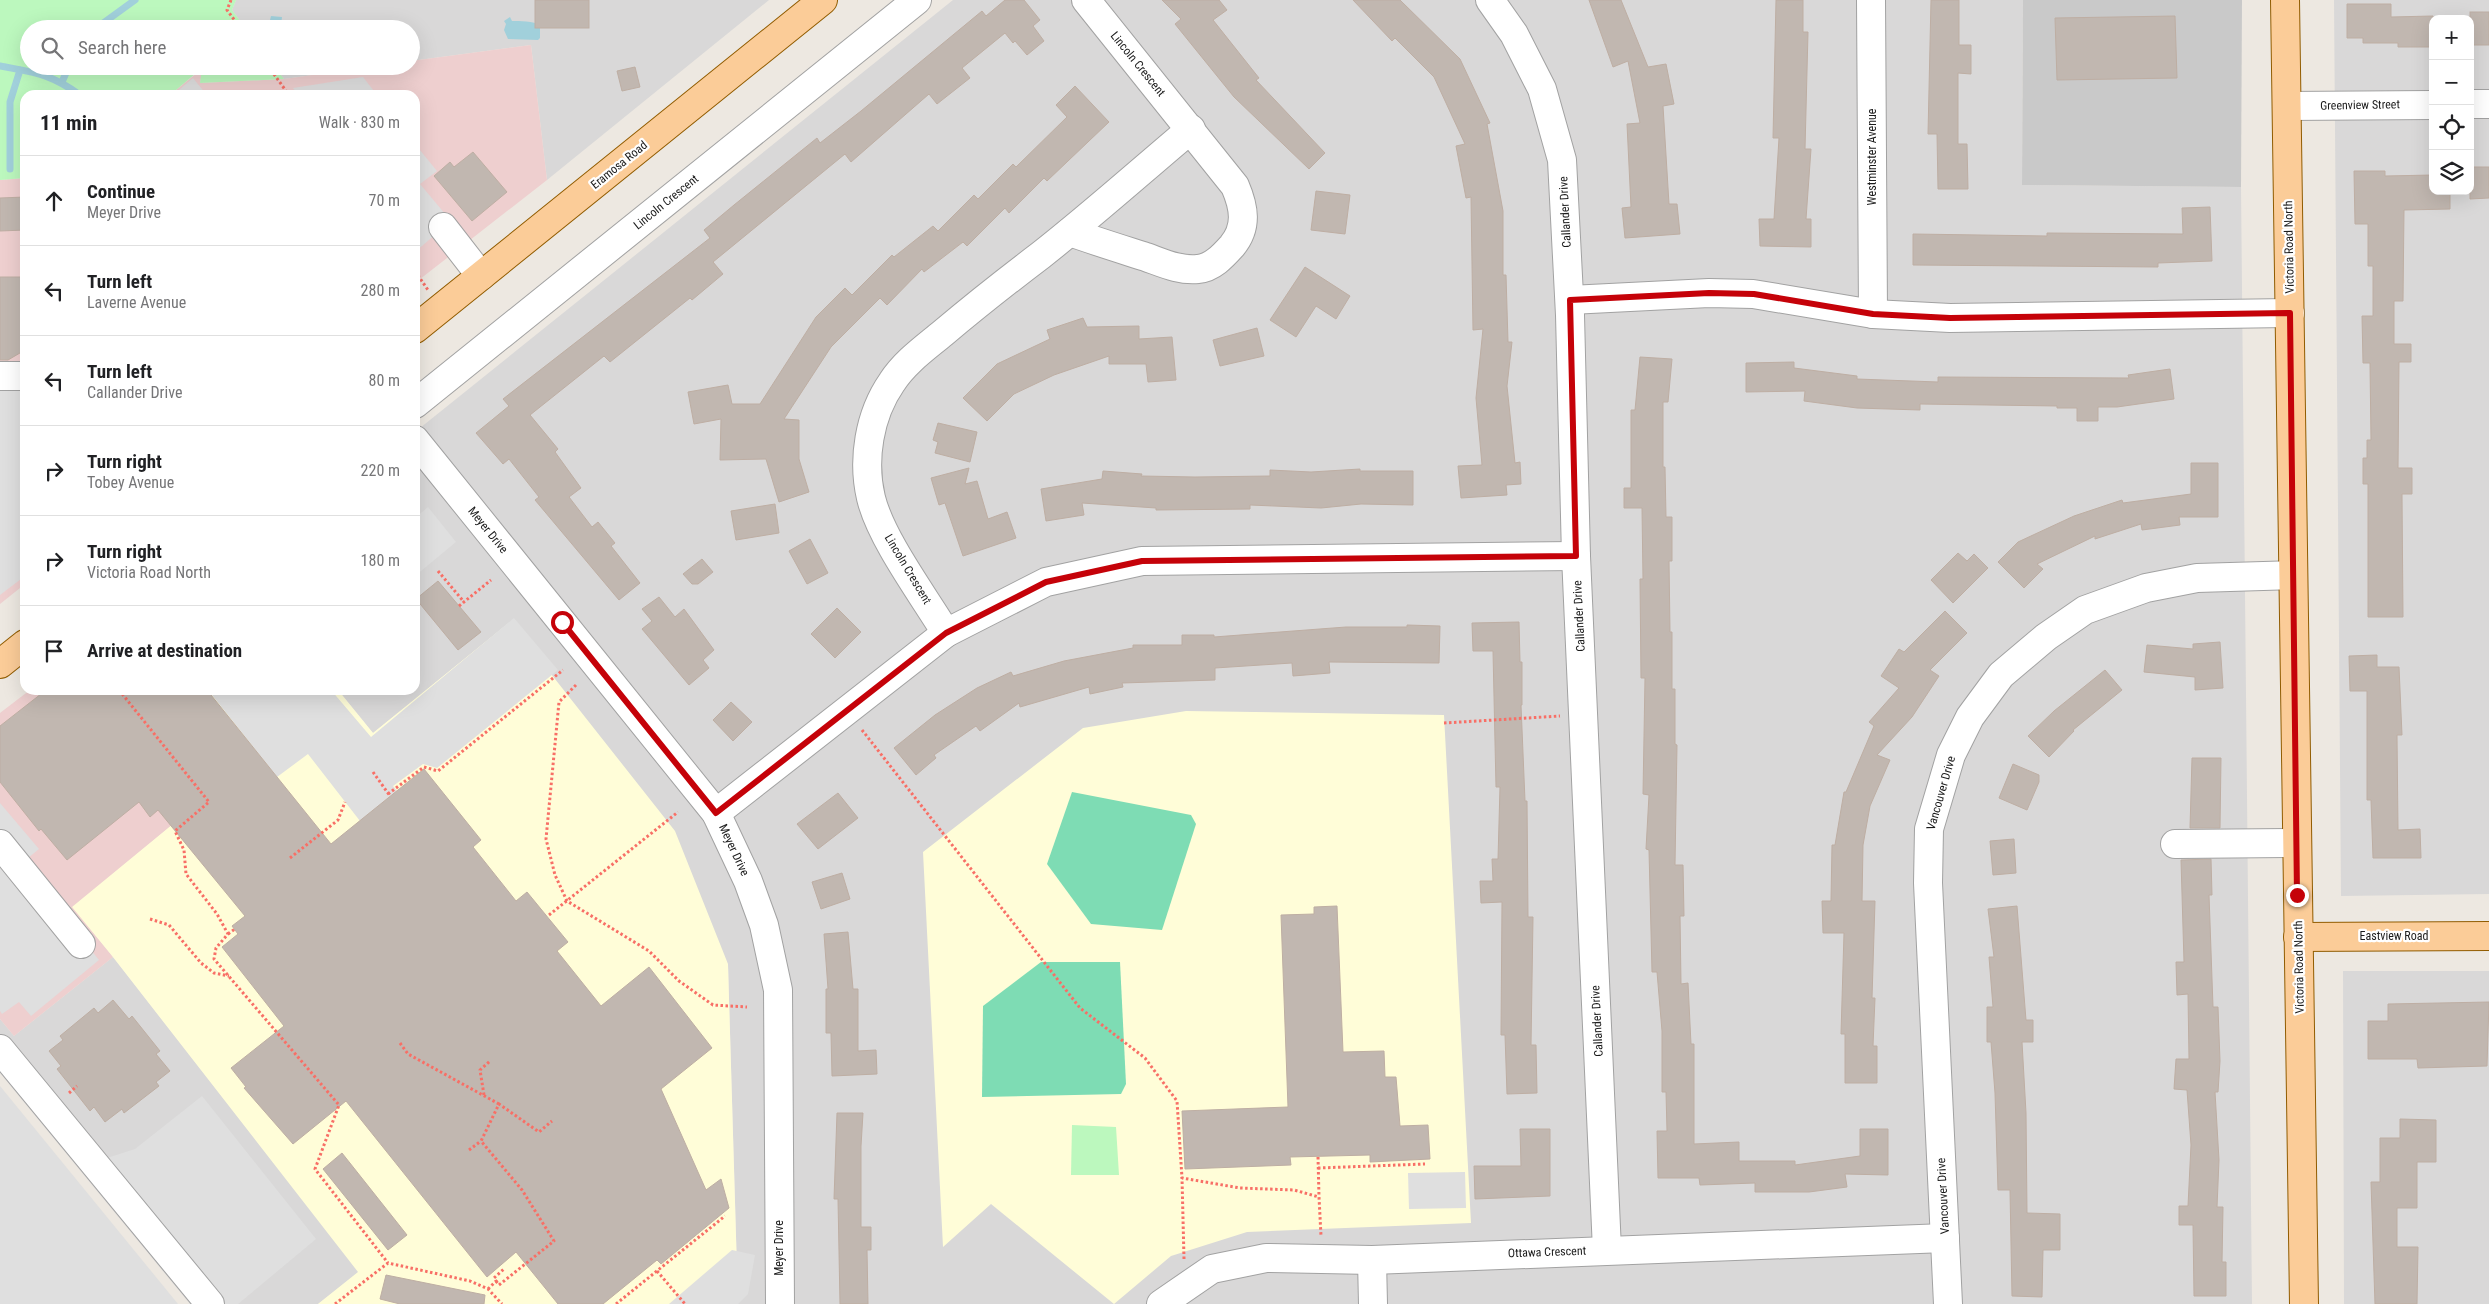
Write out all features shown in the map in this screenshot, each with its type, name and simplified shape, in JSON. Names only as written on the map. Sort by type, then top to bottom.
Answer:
[{"type":"main road","name":"Eramosa Road","points":[[420,325],[823,0]]},
{"type":"main road","name":"Victoria Road North","points":[[2285,0],[2304,1304]]},
{"type":"main road","points":[[0,664],[20,648]]},
{"type":"main road","name":"Eastview Road","points":[[2298,936],[2489,936]]},
{"type":"street","name":"Lincoln Crescent","points":[[420,400],[917,0]]},
{"type":"street","name":"Lincoln Crescent","points":[[1070,232],[1179,268],[1199,270],[1211,266],[1222,257],[1235,243],[1243,225],[1243,206],[1235,186],[1086,0]]},
{"type":"street","name":"Callander Drive","points":[[1490,0],[1514,34],[1530,62],[1554,124],[1562,160],[1570,300],[1576,556],[1607,1250]]},
{"type":"street","name":"Westminster Avenue","points":[[1871,0],[1873,314]]},
{"type":"street","points":[[2474,104],[2489,104]]},
{"type":"street","name":"Greenview Street","points":[[2287,106],[2429,105]]},
{"type":"street","name":"Lincoln Crescent","points":[[946,633],[888,540],[874,507],[869,484],[868,459],[870,433],[878,409],[891,383],[908,362],[1070,232],[1191,129]]},
{"type":"street","points":[[443,227],[481,276]]},
{"type":"street","points":[[1570,300],[1709,293],[1754,294],[1873,314],[1950,318],[2290,313]]},
{"type":"street","points":[[0,376],[20,376]]},
{"type":"street","name":"Meyer Drive","points":[[420,446],[716,813],[748,881],[764,925],[778,990],[780,1304]]},
{"type":"street","points":[[716,813],[946,633],[1046,582],[1142,561],[1576,556]]},
{"type":"street","name":"Vancouver Drive","points":[[1948,1304],[1928,883],[1929,829],[1951,755],[1970,717],[2001,675],[2046,637],[2085,610],[2146,588],[2197,578],[2293,575]]},
{"type":"street","points":[[2175,844],[2297,843]]},
{"type":"street","points":[[0,844],[82,944]]},
{"type":"street","points":[[0,1049],[210,1304]]},
{"type":"street","name":"Ottawa Crescent","points":[[1161,1304],[1212,1269],[1266,1258],[1372,1260],[1945,1238]]},
{"type":"street","points":[[1372,1260],[1373,1304]]},
{"type":"path","points":[[231,0],[227,10],[234,20]]},
{"type":"path","points":[[275,75],[285,90]]},
{"type":"path","points":[[438,571],[464,602]]},
{"type":"path","points":[[459,606],[491,580]]},
{"type":"path","points":[[373,772],[389,795],[424,767],[438,771],[564,670]]},
{"type":"path","points":[[576,685],[559,702],[546,840],[555,875],[567,901],[649,951],[679,981],[713,1005],[747,1007]]},
{"type":"path","points":[[123,695],[209,802],[175,831],[184,850],[186,874],[217,914],[228,934]]},
{"type":"path","points":[[1444,723],[1583,714]]},
{"type":"path","points":[[860,728],[1080,1008],[1145,1058],[1177,1101],[1182,1178],[1185,1288]]},
{"type":"path","points":[[290,858],[338,820],[345,802]]},
{"type":"path","points":[[549,916],[678,812]]},
{"type":"path","points":[[150,919],[169,925],[201,963],[214,973],[229,976]]},
{"type":"path","points":[[235,929],[216,948],[214,959],[338,1106],[315,1169],[388,1263],[470,1281],[488,1289],[502,1304]]},
{"type":"path","points":[[400,1043],[408,1054],[499,1104],[539,1132],[552,1121]]},
{"type":"path","points":[[485,1096],[480,1070],[490,1061]]},
{"type":"path","points":[[469,1150],[480,1140],[499,1104]]},
{"type":"path","points":[[480,1140],[522,1190],[554,1241],[499,1285],[494,1278],[505,1268]]},
{"type":"path","points":[[1318,1157],[1323,1259]]},
{"type":"path","points":[[1318,1168],[1425,1164]]},
{"type":"path","points":[[1182,1178],[1240,1188],[1294,1190],[1319,1197]]},
{"type":"path","points":[[616,1304],[725,1216]]},
{"type":"path","points":[[335,1304],[388,1263]]},
{"type":"path","points":[[657,1271],[685,1304]]},
{"type":"path","points":[[488,1289],[496,1281]]},
{"type":"shaded area","points":[[236,0],[769,0],[547,180],[531,45],[420,60],[420,20],[239,20],[232,10]]},
{"type":"shaded area","points":[[953,0],[2023,0],[2022,185],[2241,187],[2252,1304],[738,1304],[728,965],[510,622],[420,695],[420,428]]},
{"type":"shaded area","points":[[2023,0],[2242,0],[2241,187],[2022,185]]},
{"type":"shaded area","points":[[2334,0],[2489,0],[2489,894],[2341,896]]},
{"type":"shaded area","points":[[531,45],[547,180],[420,279],[420,90],[176,90],[194,75],[202,75],[200,83],[284,79],[313,75],[420,75],[420,60]]},
{"type":"shaded area","points":[[281,75],[313,75],[284,79]]},
{"type":"shaded area","points":[[363,77],[373,90],[294,90],[293,88]]},
{"type":"shaded area","points":[[193,78],[203,90],[179,90]]},
{"type":"shaded area","points":[[420,150],[437,171],[420,184]]},
{"type":"shaded area","points":[[20,178],[20,588],[0,604],[0,180]]},
{"type":"shaded area","points":[[420,184],[451,221],[420,248]]},
{"type":"shaded area","points":[[0,366],[20,366],[20,580],[0,595]]},
{"type":"shaded area","points":[[428,507],[456,542],[420,572],[420,514]]},
{"type":"shaded area","points":[[514,618],[558,670],[437,768],[423,764],[393,786],[397,791],[360,821],[308,754],[277,777],[212,695],[335,695],[371,737]]},
{"type":"shaded area","points":[[510,622],[675,831],[728,964],[738,1304],[318,1304],[358,1272],[72,907],[201,801],[115,695],[342,695],[373,733]]},
{"type":"shaded area","points":[[23,695],[115,695],[201,801],[73,907],[113,957],[14,1036],[0,1019],[0,713]]},
{"type":"shaded area","points":[[342,695],[420,695],[373,733]]},
{"type":"shaded area","points":[[1186,711],[1444,715],[1471,1223],[1247,1232],[1171,1256],[1114,1304],[991,1204],[943,1247],[923,852],[1083,728]]},
{"type":"shaded area","points":[[0,803],[39,849],[22,863],[99,960],[31,1016],[19,1002],[2,1014],[0,1011]]},
{"type":"shaded area","points":[[113,957],[359,1272],[318,1304],[190,1304],[0,1073],[0,1019],[14,1036]]},
{"type":"shaded area","points":[[2343,971],[2489,971],[2489,1304],[2344,1304]]},
{"type":"shaded area","points":[[0,1086],[178,1304],[0,1304]]},
{"type":"shaded area","points":[[202,1096],[316,1239],[238,1304],[197,1304],[107,1158],[135,1149]]},
{"type":"shaded area","points":[[1465,1172],[1466,1208],[1409,1209],[1408,1173]]},
{"type":"shaded area","points":[[732,1250],[755,1255],[748,1294],[738,1304],[669,1304]]},
{"type":"green space","points":[[0,0],[236,0],[232,10],[239,20],[20,20],[20,75],[194,75],[176,90],[20,90],[20,178],[0,180]]},
{"type":"green space","points":[[201,75],[281,75],[284,79],[200,83]]},
{"type":"green space","points":[[1072,792],[1191,815],[1196,824],[1162,930],[1091,924],[1047,864]]},
{"type":"green space","points":[[1041,962],[1120,962],[1126,1084],[1121,1094],[982,1097],[983,1006]]},
{"type":"green space","points":[[1072,1125],[1116,1127],[1119,1175],[1071,1175]]},
{"type":"water","points":[[271,16],[282,17],[282,20],[270,20]]},
{"type":"water","points":[[510,17],[512,21],[530,22],[540,25],[540,38],[538,40],[508,39],[504,30],[506,24],[504,21]]},
{"type":"building","points":[[535,0],[589,0],[589,28],[535,28]]},
{"type":"building","points":[[1005,0],[1024,0],[1040,20],[1033,26],[1044,41],[1027,55],[1005,33],[962,68],[970,78],[937,104],[929,94],[851,162],[845,154],[713,262],[723,274],[692,300],[690,298],[610,362],[604,356],[530,415],[558,449],[555,452],[581,488],[569,497],[592,527],[598,522],[615,543],[611,546],[640,583],[619,600],[535,500],[539,497],[509,459],[503,464],[476,433],[509,406],[503,399],[710,238],[704,230],[734,205],[817,138],[820,143],[861,111],[982,11],[986,16]]},
{"type":"building","points":[[1162,0],[1219,0],[1227,10],[1213,20],[1259,78],[1256,80],[1325,153],[1309,169],[1234,97],[1175,24],[1181,19]]},
{"type":"building","points":[[1353,0],[1400,0],[1460,59],[1490,123],[1487,124],[1503,211],[1503,275],[1506,275],[1508,342],[1512,342],[1507,386],[1515,463],[1520,462],[1521,484],[1506,485],[1507,495],[1461,498],[1458,466],[1482,465],[1476,398],[1483,329],[1473,330],[1471,197],[1466,198],[1456,146],[1465,144],[1434,77],[1395,38],[1392,41]]},
{"type":"building","points":[[1589,0],[1621,0],[1648,67],[1666,64],[1674,104],[1663,106],[1669,204],[1677,204],[1680,234],[1625,238],[1622,208],[1631,207],[1627,124],[1640,123],[1628,61],[1613,67]]},
{"type":"building","points":[[1776,0],[1803,0],[1803,32],[1808,32],[1805,149],[1811,149],[1806,219],[1811,219],[1811,247],[1760,246],[1759,219],[1774,219],[1779,138],[1773,138]]},
{"type":"building","points":[[1931,0],[1959,0],[1959,45],[1971,45],[1971,74],[1958,73],[1958,144],[1967,144],[1968,189],[1938,189],[1937,134],[1928,134]]},
{"type":"building","points":[[2347,4],[2391,4],[2391,17],[2429,16],[2429,47],[2398,47],[2398,43],[2363,43],[2363,38],[2347,38]]},
{"type":"building","points":[[2470,12],[2489,12],[2489,45],[2474,45],[2474,15],[2470,15]]},
{"type":"building","points":[[2175,16],[2177,78],[2057,80],[2055,18]]},
{"type":"building","points":[[635,67],[640,87],[622,91],[617,71]]},
{"type":"building","points":[[1075,86],[1109,122],[1047,181],[1044,178],[1009,213],[1005,208],[967,246],[963,242],[924,272],[922,269],[887,305],[880,298],[831,347],[784,419],[799,420],[799,459],[809,492],[779,502],[766,459],[720,460],[721,419],[694,424],[688,392],[728,385],[732,404],[760,404],[816,317],[845,288],[852,295],[892,255],[894,257],[933,226],[938,231],[974,195],[978,199],[1013,164],[1016,167],[1067,117],[1056,105]]},
{"type":"building","points":[[473,152],[507,192],[472,221],[434,176],[450,162],[454,167]]},
{"type":"building","points":[[2474,167],[2489,167],[2489,198],[2470,199],[2470,195],[2474,195]]},
{"type":"building","points":[[2354,171],[2385,171],[2385,176],[2429,175],[2429,195],[2450,195],[2450,209],[2404,210],[2403,301],[2394,301],[2394,344],[2411,344],[2411,362],[2399,362],[2398,468],[2412,468],[2412,494],[2402,494],[2403,617],[2368,617],[2368,484],[2363,484],[2363,458],[2367,458],[2367,440],[2371,440],[2370,363],[2363,363],[2362,316],[2373,316],[2373,266],[2368,266],[2368,224],[2355,224]]},
{"type":"building","points":[[1316,191],[1350,195],[1345,234],[1311,230]]},
{"type":"building","points":[[20,197],[20,230],[0,231],[0,198]]},
{"type":"building","points":[[2210,207],[2212,261],[2158,263],[2158,267],[1913,265],[1913,234],[2047,236],[2047,233],[2183,234],[2182,208]]},
{"type":"building","points":[[1305,267],[1350,296],[1336,319],[1316,306],[1296,337],[1270,320]]},
{"type":"building","points":[[0,277],[20,277],[20,353],[8,360],[0,360]]},
{"type":"building","points":[[1083,318],[1087,327],[1139,326],[1139,339],[1172,337],[1176,380],[1148,382],[1146,364],[1109,364],[1109,356],[1054,375],[1014,394],[987,421],[963,398],[997,364],[1050,339],[1047,330]]},
{"type":"building","points":[[1257,328],[1264,356],[1220,366],[1213,340]]},
{"type":"building","points":[[1640,357],[1672,359],[1668,402],[1663,402],[1663,467],[1665,467],[1666,517],[1672,517],[1672,561],[1669,561],[1672,689],[1675,689],[1675,744],[1677,745],[1675,865],[1683,865],[1684,916],[1680,916],[1681,984],[1688,983],[1691,1044],[1694,1044],[1694,1144],[1739,1142],[1739,1161],[1795,1161],[1795,1165],[1860,1156],[1860,1129],[1888,1129],[1888,1175],[1845,1174],[1847,1187],[1809,1192],[1755,1192],[1755,1183],[1700,1185],[1699,1178],[1658,1178],[1657,1131],[1667,1131],[1666,1092],[1662,1092],[1662,1031],[1657,972],[1652,972],[1649,850],[1646,849],[1649,795],[1643,794],[1645,678],[1641,678],[1640,579],[1643,579],[1642,508],[1624,508],[1624,488],[1631,488],[1631,410],[1635,410]]},
{"type":"building","points":[[1794,362],[1794,368],[1857,376],[1857,379],[1938,382],[1938,377],[2129,378],[2128,375],[2170,369],[2174,399],[2117,407],[2098,407],[2098,421],[2077,421],[2077,408],[2057,408],[2057,406],[1920,404],[1920,410],[1857,408],[1804,401],[1805,391],[1746,392],[1746,363]]},
{"type":"building","points":[[938,423],[977,432],[970,462],[935,453],[938,442],[933,440]]},
{"type":"building","points":[[2191,463],[2218,463],[2218,517],[2179,517],[2180,525],[2142,530],[2141,524],[2095,539],[2095,536],[2037,564],[2043,569],[2024,588],[1998,562],[2018,542],[2074,516],[2122,500],[2123,503],[2191,494]]},
{"type":"building","points":[[969,468],[965,484],[977,481],[988,519],[1007,512],[1016,538],[963,556],[945,503],[939,505],[931,478]]},
{"type":"building","points":[[1360,469],[1360,471],[1413,471],[1413,505],[1361,504],[1321,508],[1250,505],[1250,509],[1156,510],[1156,508],[1082,503],[1084,515],[1046,521],[1041,489],[1102,479],[1103,471],[1142,474],[1141,476],[1195,477],[1270,476],[1270,470],[1311,472]]},
{"type":"building","points":[[775,504],[779,533],[736,540],[731,511]]},
{"type":"building","points":[[810,539],[828,573],[807,584],[789,551]]},
{"type":"building","points":[[1958,553],[1967,561],[1974,554],[1988,568],[1953,603],[1931,580]]},
{"type":"building","points":[[702,559],[713,572],[698,584],[692,584],[683,574]]},
{"type":"building","points":[[438,581],[481,632],[458,650],[420,604],[420,596]]},
{"type":"building","points":[[659,597],[675,617],[684,609],[714,650],[703,660],[709,668],[689,685],[642,629],[652,621],[642,609]]},
{"type":"building","points":[[837,608],[861,632],[835,658],[811,634]]},
{"type":"building","points":[[1945,611],[1967,633],[1930,670],[1939,676],[1912,717],[1877,755],[1890,760],[1870,806],[1863,845],[1862,901],[1875,901],[1872,998],[1875,998],[1873,1046],[1877,1046],[1877,1083],[1845,1083],[1845,1034],[1841,1034],[1844,933],[1823,933],[1822,901],[1831,901],[1832,845],[1835,845],[1844,792],[1846,792],[1874,726],[1869,722],[1899,688],[1881,676],[1899,649],[1904,652]]},
{"type":"building","points":[[1519,622],[1520,662],[1522,662],[1521,705],[1525,801],[1527,801],[1528,917],[1533,917],[1531,1045],[1536,1045],[1537,1093],[1507,1094],[1505,1035],[1501,1035],[1502,902],[1481,903],[1480,881],[1493,881],[1492,859],[1498,859],[1500,787],[1496,787],[1493,651],[1473,651],[1472,623]]},
{"type":"building","points":[[1407,625],[1440,626],[1439,663],[1329,662],[1330,673],[1293,676],[1292,663],[1215,668],[1215,680],[1122,683],[1123,687],[1090,694],[1089,687],[1020,707],[1019,703],[980,731],[976,726],[934,755],[936,758],[916,775],[894,748],[935,715],[977,688],[1011,672],[1013,676],[1064,661],[1133,648],[1133,645],[1182,645],[1182,635],[1214,635],[1214,637],[1346,627],[1407,627]]},
{"type":"building","points":[[2220,642],[2223,688],[2195,690],[2195,677],[2144,672],[2147,645],[2193,649],[2193,644]]},
{"type":"building","points":[[2377,655],[2377,667],[2399,667],[2402,735],[2397,735],[2398,830],[2420,829],[2421,858],[2373,858],[2371,800],[2367,800],[2367,691],[2350,691],[2349,656]]},
{"type":"building","points":[[2105,670],[2122,690],[2073,730],[2049,757],[2028,736],[2054,711]]},
{"type":"building","points":[[40,695],[211,695],[331,844],[424,769],[481,840],[473,847],[516,901],[527,892],[568,942],[557,951],[601,1006],[649,967],[712,1048],[661,1089],[706,1190],[721,1179],[729,1208],[661,1264],[657,1260],[603,1304],[558,1304],[516,1252],[487,1277],[346,1101],[293,1144],[244,1088],[246,1087],[231,1068],[284,1026],[222,947],[238,934],[232,926],[245,916],[158,810],[150,817],[139,802],[67,860],[41,829],[39,831],[0,782],[0,726]]},
{"type":"building","points":[[731,702],[752,722],[733,741],[713,720]]},
{"type":"building","points":[[2192,758],[2221,758],[2220,828],[2190,828]]},
{"type":"building","points":[[2013,764],[2039,775],[2039,782],[2027,810],[1999,798]]},
{"type":"building","points":[[838,793],[858,818],[818,849],[797,824]]},
{"type":"building","points":[[2014,839],[2016,873],[1993,875],[1990,841]]},
{"type":"building","points":[[2211,859],[2212,895],[2209,895],[2213,1007],[2218,1007],[2220,1061],[2218,1092],[2215,1092],[2219,1160],[2217,1207],[2223,1207],[2222,1262],[2226,1262],[2226,1296],[2194,1296],[2193,1225],[2179,1225],[2179,1206],[2188,1206],[2191,1145],[2187,1090],[2174,1089],[2176,1059],[2189,1059],[2188,994],[2177,995],[2176,962],[2184,962],[2181,860]]},
{"type":"building","points":[[842,873],[850,899],[821,909],[812,882]]},
{"type":"building","points":[[1337,906],[1343,1052],[1384,1051],[1385,1077],[1396,1077],[1400,1126],[1428,1125],[1430,1159],[1370,1162],[1370,1155],[1290,1157],[1291,1165],[1185,1169],[1182,1111],[1288,1107],[1281,915],[1314,914],[1314,907]]},
{"type":"building","points":[[2017,906],[2026,1020],[2033,1020],[2033,1042],[2022,1042],[2026,1113],[2027,1213],[2060,1214],[2060,1250],[2043,1250],[2042,1297],[2012,1296],[2010,1190],[1998,1190],[1995,1093],[1991,1042],[1987,1042],[1987,1007],[1993,1007],[1989,957],[1994,957],[1988,909]]},
{"type":"building","points":[[848,932],[853,989],[858,989],[858,1051],[876,1050],[877,1074],[832,1076],[831,1033],[826,1033],[826,989],[828,989],[824,934]]},
{"type":"building","points":[[113,1000],[129,1019],[132,1016],[160,1051],[156,1054],[170,1071],[156,1082],[159,1086],[124,1113],[122,1109],[105,1122],[94,1107],[90,1111],[57,1069],[61,1066],[49,1051],[63,1040],[60,1036],[94,1008],[98,1013]]},
{"type":"building","points":[[2489,1002],[2487,1066],[2418,1068],[2417,1059],[2368,1059],[2368,1021],[2388,1021],[2388,1004]]},
{"type":"building","points":[[837,1113],[863,1113],[861,1227],[871,1227],[871,1250],[867,1250],[868,1304],[840,1304],[838,1199],[834,1199]]},
{"type":"building","points":[[2400,1119],[2436,1120],[2436,1162],[2417,1162],[2417,1208],[2397,1208],[2397,1247],[2418,1247],[2417,1304],[2375,1304],[2371,1182],[2380,1182],[2380,1138],[2400,1138]]},
{"type":"building","points":[[1520,1129],[1550,1129],[1550,1196],[1475,1199],[1474,1166],[1521,1166]]},
{"type":"building","points":[[342,1153],[407,1235],[388,1250],[323,1169]]},
{"type":"building","points":[[386,1275],[485,1295],[484,1304],[400,1304],[380,1299]]},
{"type":"waterway","points":[[107,20],[135,0]]},
{"type":"waterway","points":[[0,66],[20,70]]},
{"type":"waterway","points":[[10,169],[10,102],[20,70]]},
{"type":"waterway","points":[[42,75],[72,90]]},
{"type":"waterway","points":[[62,82],[65,75]]},
{"type":"route","points":[[562,622],[716,813],[946,633],[1046,582],[1142,561],[1576,556],[1570,300],[1709,293],[1754,294],[1873,314],[1950,318],[2290,313],[2297,895]]}]
